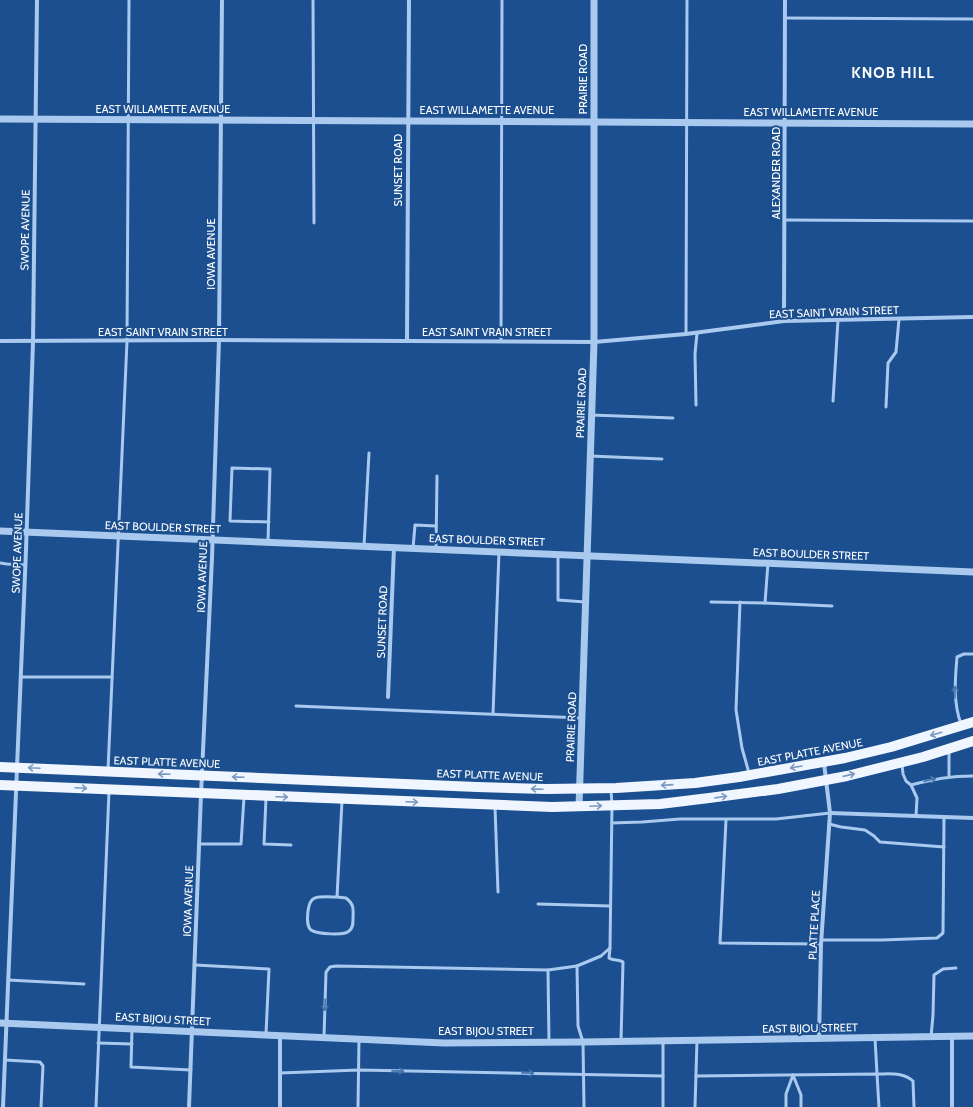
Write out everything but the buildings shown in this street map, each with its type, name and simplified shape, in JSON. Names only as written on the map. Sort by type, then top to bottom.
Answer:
[{"type":"main road","name":"EAST PLATTE AVENUE","points":[[0,767],[477,787],[580,789],[611,788],[695,783],[750,776],[891,747],[973,722]]},
{"type":"main road","points":[[0,785],[552,807],[660,804],[778,789],[847,776],[969,743],[973,737]]},
{"type":"street","name":"SWOPE AVENUE","points":[[3,1107],[3,1023],[8,980],[27,532],[33,342],[37,0]]},
{"type":"street","name":"IOWA AVENUE","points":[[189,1107],[219,340],[222,0]]},
{"type":"street","name":"SUNSET ROAD","points":[[407,341],[408,0]]},
{"type":"street","name":"PRAIRIE ROAD","points":[[579,807],[594,342],[594,0]]},
{"type":"street","name":"ALEXANDER ROAD","points":[[784,321],[785,0]]},
{"type":"street","name":"EAST WILLAMETTE AVENUE","points":[[0,119],[973,124]]},
{"type":"street","name":"EAST SAINT VRAIN STREET","points":[[0,341],[219,340],[594,342],[696,333],[784,321],[973,317]]},
{"type":"street","name":"EAST BOULDER STREET","points":[[0,531],[973,572]]},
{"type":"street","name":"SUNSET ROAD","points":[[388,697],[394,547]]},
{"type":"street","name":"PLATTE PLACE","points":[[819,1039],[821,942],[830,824],[824,762]]},
{"type":"street","points":[[830,813],[973,818]]},
{"type":"street","name":"EAST BIJOU STREET","points":[[3,1023],[444,1043],[621,1042],[973,1036]]},
{"type":"street","points":[[280,1036],[280,1107]]},
{"type":"street","points":[[952,1037],[952,1107]]},
{"type":"lane","points":[[108,772],[127,341],[129,0]]},
{"type":"lane","points":[[314,0],[314,223]]},
{"type":"lane","points":[[501,341],[502,0]]},
{"type":"lane","points":[[686,334],[687,0]]},
{"type":"lane","points":[[785,18],[973,19]]},
{"type":"lane","points":[[784,220],[973,221]]},
{"type":"lane","points":[[886,407],[888,363],[896,352],[899,319]]},
{"type":"lane","points":[[833,401],[838,320]]},
{"type":"lane","points":[[696,333],[696,405]]},
{"type":"lane","points":[[591,415],[673,418]]},
{"type":"lane","points":[[364,546],[369,453]]},
{"type":"lane","points":[[590,456],[662,459]]},
{"type":"lane","points":[[268,542],[269,522],[270,469],[232,468],[230,520],[269,522]]},
{"type":"lane","points":[[436,549],[437,476]]},
{"type":"lane","points":[[414,548],[414,525],[436,526]]},
{"type":"lane","points":[[493,714],[499,552]]},
{"type":"lane","points":[[558,554],[558,600],[586,602]]},
{"type":"lane","points":[[0,563],[25,564]]},
{"type":"lane","points":[[765,603],[768,563]]},
{"type":"lane","points":[[711,602],[832,606]]},
{"type":"lane","points":[[740,602],[736,710],[742,748],[750,776]]},
{"type":"lane","points":[[962,726],[957,713],[955,700],[957,658],[964,654],[973,654]]},
{"type":"lane","points":[[21,677],[112,677]]},
{"type":"lane","points":[[296,706],[582,718]]},
{"type":"lane","points":[[948,749],[948,777]]},
{"type":"lane","points":[[902,762],[903,774],[906,781],[911,785],[918,798],[916,816]]},
{"type":"lane","points":[[911,785],[948,777],[973,776]]},
{"type":"lane","points":[[611,788],[612,822],[609,958],[611,960],[623,962],[621,1042]]},
{"type":"lane","points":[[96,1107],[109,790]]},
{"type":"lane","points":[[199,844],[241,844],[244,795]]},
{"type":"lane","points":[[267,796],[264,844],[292,845]]},
{"type":"lane","points":[[337,897],[342,799]]},
{"type":"lane","points":[[495,805],[498,892]]},
{"type":"lane","points":[[612,822],[642,822],[680,819],[776,820],[830,813]]},
{"type":"lane","points":[[726,820],[720,943],[821,942],[937,938],[942,933],[944,817]]},
{"type":"lane","points":[[830,824],[865,830],[880,842],[944,846]]},
{"type":"lane","points":[[337,897],[346,898],[352,903],[354,908],[352,927],[348,932],[344,934],[315,933],[310,930],[308,926],[309,905],[311,901],[315,898],[337,897]]},
{"type":"lane","points":[[538,904],[610,906]]},
{"type":"lane","points":[[324,1038],[326,972],[330,967],[548,970],[577,966],[601,956],[610,948]]},
{"type":"lane","points":[[195,965],[269,969],[266,1035]]},
{"type":"lane","points":[[577,966],[578,1026],[583,1042],[584,1107]]},
{"type":"lane","points":[[931,1037],[934,975],[943,969],[956,968]]},
{"type":"lane","points":[[548,970],[549,1042]]},
{"type":"lane","points":[[8,980],[84,984]]},
{"type":"lane","points":[[132,1028],[131,1067],[190,1070]]},
{"type":"lane","points":[[875,1038],[879,1107]]},
{"type":"lane","points":[[358,1107],[360,1039]]},
{"type":"lane","points":[[695,1107],[697,1040]]},
{"type":"lane","points":[[663,1041],[663,1107]]},
{"type":"lane","points":[[98,1043],[132,1044]]},
{"type":"lane","points":[[4,1060],[40,1062],[43,1066],[41,1107]]},
{"type":"lane","points":[[280,1073],[359,1070],[663,1076]]},
{"type":"lane","points":[[786,1107],[786,1094],[793,1075]]},
{"type":"lane","points":[[793,1075],[801,1095],[801,1107]]},
{"type":"lane","points":[[696,1076],[904,1075],[913,1081],[914,1107]]},
{"type":"district","name":"KNOB HILL","points":[[893,73]]}]
